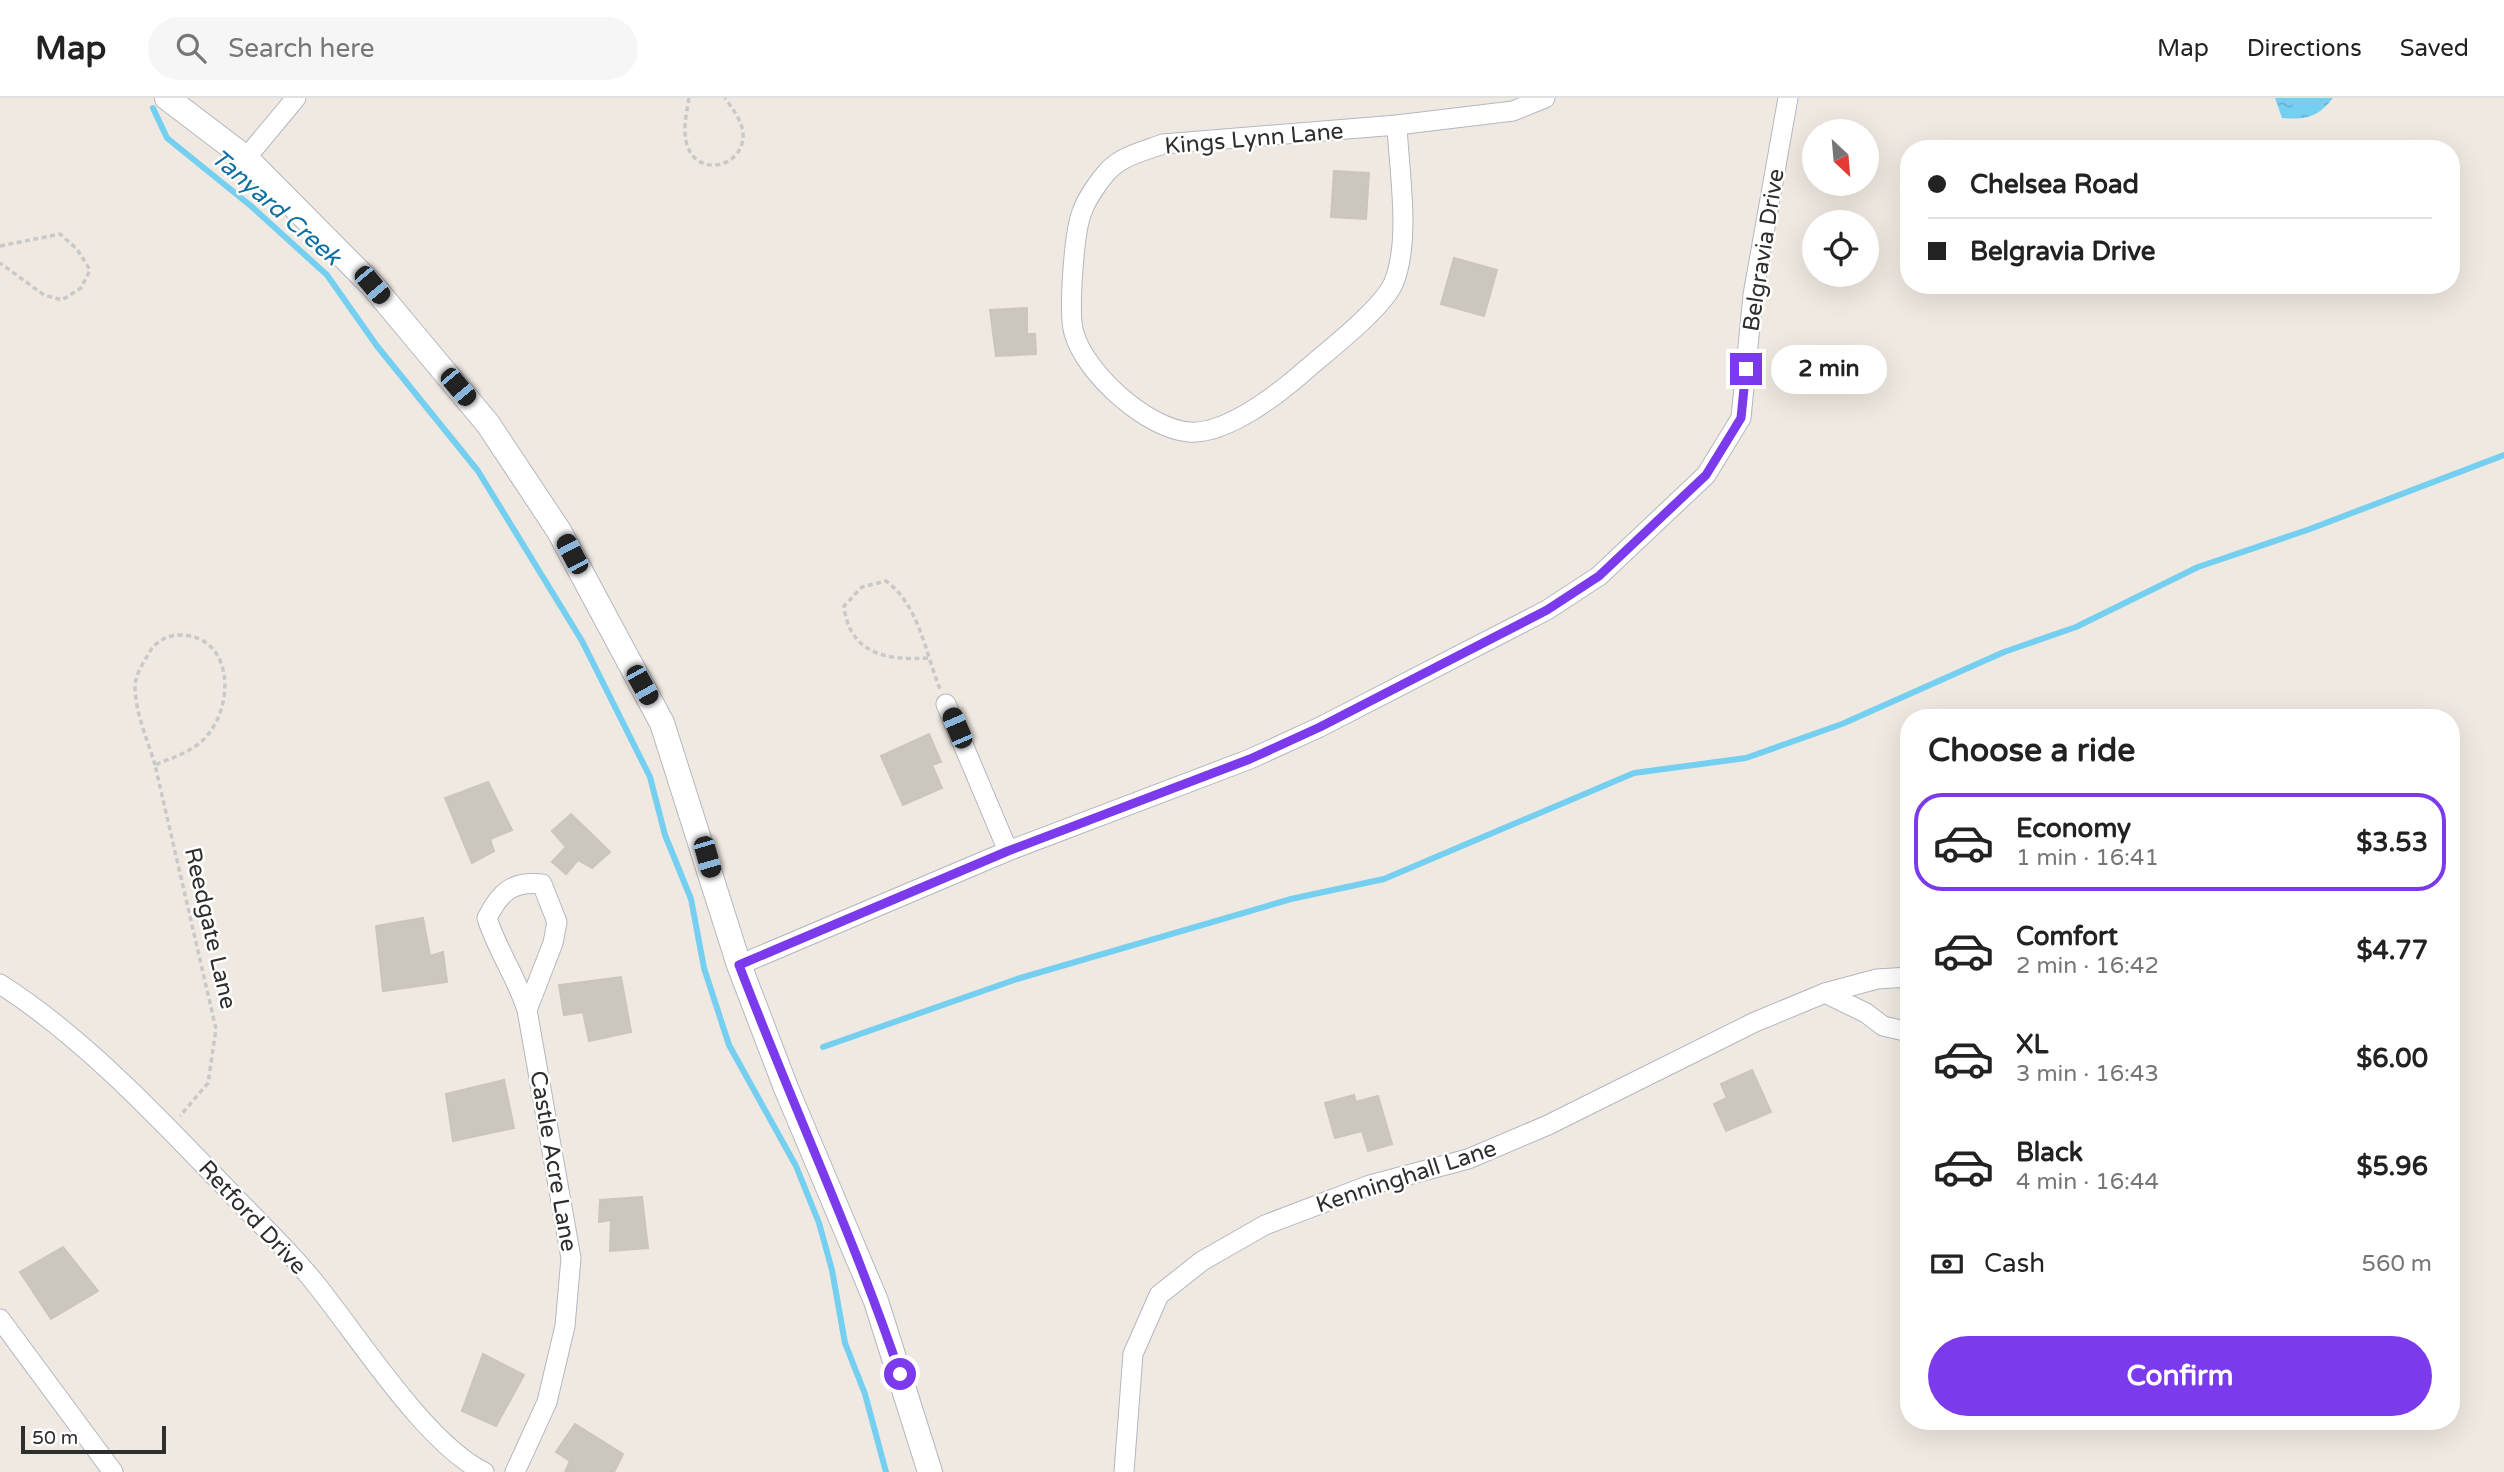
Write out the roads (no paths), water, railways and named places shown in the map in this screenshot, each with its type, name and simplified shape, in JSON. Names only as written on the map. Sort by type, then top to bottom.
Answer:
[{"type":"street","points":[[167,98],[246,158],[372,285],[488,424],[559,531],[662,723],[739,965],[786,1088],[876,1301],[930,1472]]},
{"type":"street","points":[[246,158],[296,98]]},
{"type":"street","name":"Kings Lynn Lane","points":[[1397,125],[1404,239],[1393,284],[1364,318],[1286,387],[1227,424],[1191,432],[1157,424],[1123,398],[1087,363],[1073,332],[1074,262],[1081,213],[1108,171],[1130,155],[1163,144],[1397,125],[1513,111],[1545,98]]},
{"type":"street","name":"Belgravia Drive","points":[[739,965],[1008,851],[1170,791],[1320,727],[1547,610],[1599,576],[1706,475],[1741,418],[1753,295],[1788,98]]},
{"type":"street","points":[[946,704],[1008,851]]},
{"type":"street","name":"Castle Acre Lane","points":[[515,1472],[547,1402],[565,1326],[571,1258],[527,1010],[519,983],[501,953],[487,918],[508,888],[525,882],[542,884],[557,922],[553,943],[527,1010]]},
{"type":"street","name":"Kenninghall Lane","points":[[1124,1472],[1133,1354],[1159,1295],[1202,1261],[1265,1225],[1370,1185],[1468,1159],[1514,1140],[1755,1022],[1825,993],[1877,979],[1900,978]]},
{"type":"street","name":"Retford Drive","points":[[0,984],[36,1007],[169,1129],[313,1280],[423,1421],[465,1463],[484,1472]]},
{"type":"street","points":[[1825,993],[1866,1013],[1883,1026],[1900,1030]]},
{"type":"street","points":[[0,1319],[113,1472]]},
{"type":"water","points":[[2275,98],[2333,98],[2311,116],[2282,118]]},
{"type":"waterway","name":"Tanyard Creek","points":[[153,108],[167,138],[251,206],[327,275],[377,346],[478,471],[582,641],[650,777],[665,835],[691,899],[704,968],[729,1045],[796,1166],[819,1223],[832,1270],[845,1343],[865,1394],[886,1472]]},
{"type":"waterway","points":[[823,1047],[1017,979],[1291,899],[1384,879],[1634,773],[1746,758],[1842,724],[2004,652],[2076,627],[2198,567],[2310,529],[2504,455]]}]
